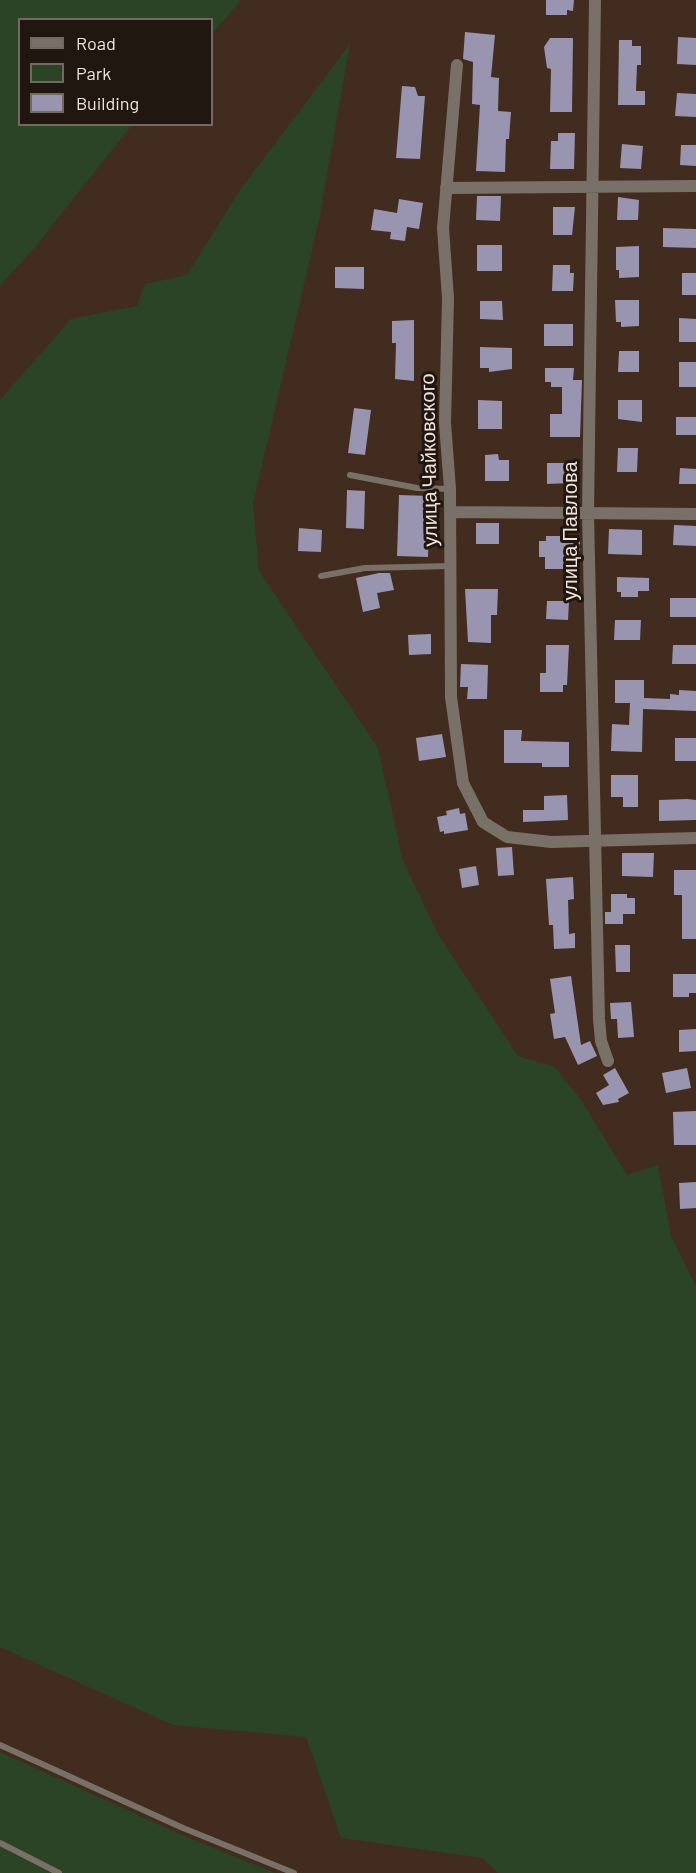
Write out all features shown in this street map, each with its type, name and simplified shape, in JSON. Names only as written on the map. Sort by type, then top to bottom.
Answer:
[{"type":"street","name":"улица Павлова","points":[[595,0],[588,513],[598,1019],[601,1041],[608,1061]]},
{"type":"street","name":"улица Чайковского","points":[[457,65],[442,228],[448,298],[445,423],[450,489],[451,697],[463,783],[483,822],[507,837],[550,842],[595,840]]},
{"type":"street","points":[[446,188],[696,186]]},
{"type":"street","points":[[450,512],[696,514]]},
{"type":"street","points":[[595,840],[696,838]]},
{"type":"lane","points":[[350,475],[417,488],[450,489]]},
{"type":"lane","points":[[321,576],[365,567],[451,566]]},
{"type":"lane","points":[[0,1746],[183,1828],[294,1873]]},
{"type":"lane","points":[[0,1844],[59,1873]]},
{"type":"green space","points":[[0,0],[241,0],[213,33],[213,18],[18,18],[18,126],[131,126],[35,247],[0,286]]},
{"type":"green space","points":[[350,44],[319,220],[253,504],[259,571],[378,748],[403,861],[439,936],[518,1056],[555,1067],[581,1100],[627,1175],[658,1165],[671,1236],[696,1287],[696,1873],[498,1873],[483,1858],[341,1838],[306,1737],[173,1725],[0,1647],[0,400],[71,319],[137,306],[145,284],[187,275],[240,190]]},
{"type":"green space","points":[[0,1752],[184,1836],[275,1873],[0,1873]]},
{"type":"building","points":[[546,0],[574,0],[573,11],[567,10],[567,15],[546,15]]},
{"type":"building","points":[[465,32],[495,35],[491,77],[499,78],[498,111],[511,112],[509,139],[506,139],[505,172],[476,171],[480,105],[472,104],[473,62],[463,59]]},
{"type":"building","points":[[678,37],[696,38],[696,65],[677,64]]},
{"type":"building","points":[[550,38],[573,38],[572,112],[550,112],[551,69],[547,68],[544,47]]},
{"type":"building","points":[[619,40],[632,40],[632,46],[641,46],[641,65],[637,65],[636,91],[645,91],[645,105],[618,105]]},
{"type":"building","points":[[402,86],[415,87],[418,96],[425,96],[420,159],[396,158]]},
{"type":"building","points":[[677,93],[696,94],[696,117],[675,116]]},
{"type":"building","points":[[558,133],[575,133],[574,169],[550,169],[551,141],[558,141]]},
{"type":"building","points":[[622,144],[643,146],[641,169],[620,168]]},
{"type":"building","points":[[681,145],[696,145],[696,166],[680,165]]},
{"type":"building","points":[[477,196],[501,196],[500,221],[476,220]]},
{"type":"building","points":[[618,197],[639,200],[638,220],[617,220]]},
{"type":"building","points":[[399,199],[423,203],[419,229],[407,227],[405,241],[390,239],[391,232],[371,230],[374,209],[397,213]]},
{"type":"building","points":[[553,207],[575,207],[572,235],[553,235]]},
{"type":"building","points":[[663,228],[696,229],[696,248],[663,247]]},
{"type":"building","points":[[477,245],[502,245],[502,271],[477,271]]},
{"type":"building","points":[[639,246],[639,277],[619,278],[619,270],[616,270],[616,247]]},
{"type":"building","points":[[553,265],[570,265],[570,273],[574,273],[573,291],[552,291]]},
{"type":"building","points":[[335,267],[364,267],[364,289],[335,288]]},
{"type":"building","points":[[682,273],[696,273],[696,295],[682,295]]},
{"type":"building","points":[[615,300],[639,300],[639,326],[621,327],[621,322],[616,322]]},
{"type":"building","points":[[480,301],[502,301],[503,320],[480,319]]},
{"type":"building","points":[[679,318],[696,319],[696,342],[679,342]]},
{"type":"building","points":[[414,320],[414,381],[395,379],[396,343],[392,343],[392,321]]},
{"type":"building","points":[[544,324],[573,324],[573,346],[544,346]]},
{"type":"building","points":[[480,347],[512,348],[512,369],[489,372],[489,368],[480,368]]},
{"type":"building","points":[[619,351],[639,351],[639,372],[618,372]]},
{"type":"building","points":[[679,362],[696,362],[696,387],[679,387]]},
{"type":"building","points":[[545,368],[574,368],[573,380],[582,380],[580,437],[550,437],[550,414],[562,414],[562,387],[551,387],[551,382],[545,382]]},
{"type":"building","points":[[478,400],[502,401],[502,429],[478,429]]},
{"type":"building","points":[[618,400],[642,400],[642,422],[618,419]]},
{"type":"building","points":[[354,408],[371,410],[365,455],[348,453]]},
{"type":"building","points":[[676,417],[696,417],[696,435],[676,435]]},
{"type":"building","points":[[618,448],[638,448],[637,472],[617,472]]},
{"type":"building","points":[[498,454],[499,460],[509,460],[509,481],[485,481],[485,455]]},
{"type":"building","points":[[547,463],[571,463],[571,483],[547,484]]},
{"type":"building","points":[[680,468],[696,469],[696,484],[679,484]]},
{"type":"building","points":[[347,490],[365,491],[364,529],[346,528]]},
{"type":"building","points":[[399,495],[430,496],[428,557],[397,556]]},
{"type":"building","points":[[476,523],[499,523],[499,544],[476,544]]},
{"type":"building","points":[[674,525],[696,526],[696,546],[673,545]]},
{"type":"building","points":[[299,528],[322,530],[321,552],[298,551]]},
{"type":"building","points":[[609,529],[642,530],[642,555],[608,554]]},
{"type":"building","points":[[546,536],[580,536],[580,569],[545,569],[545,557],[539,557],[539,541],[546,541]]},
{"type":"building","points":[[390,573],[394,590],[377,593],[380,608],[363,612],[356,578]]},
{"type":"building","points":[[617,577],[649,578],[649,591],[638,591],[638,597],[621,597],[621,592],[617,592]]},
{"type":"building","points":[[465,589],[498,589],[497,615],[491,615],[491,643],[468,642]]},
{"type":"building","points":[[670,598],[696,598],[696,617],[670,617]]},
{"type":"building","points":[[547,601],[569,601],[568,620],[546,619]]},
{"type":"building","points":[[615,620],[641,620],[640,640],[614,640]]},
{"type":"building","points":[[431,634],[431,654],[409,655],[408,635]]},
{"type":"building","points":[[546,645],[569,645],[567,685],[563,685],[563,692],[540,692],[540,673],[546,673]]},
{"type":"building","points":[[673,645],[696,645],[696,664],[672,664]]},
{"type":"building","points":[[461,664],[488,665],[487,699],[467,699],[468,687],[460,687]]},
{"type":"building","points":[[615,680],[644,680],[644,698],[670,699],[670,694],[679,695],[679,690],[696,691],[696,711],[643,709],[642,752],[611,751],[612,724],[629,725],[630,703],[615,703]]},
{"type":"building","points":[[504,730],[522,730],[521,741],[569,742],[569,767],[542,767],[542,763],[504,763]]},
{"type":"building","points":[[442,734],[446,757],[419,761],[416,738]]},
{"type":"building","points":[[675,738],[696,738],[696,761],[675,761]]},
{"type":"building","points":[[611,775],[638,775],[638,807],[623,807],[623,797],[611,797]]},
{"type":"building","points":[[567,795],[568,820],[523,822],[523,810],[544,810],[544,796]]},
{"type":"building","points":[[659,800],[696,800],[696,820],[659,821]]},
{"type":"building","points":[[459,808],[460,814],[465,813],[468,830],[444,834],[444,831],[440,832],[437,817],[447,815],[446,811]]},
{"type":"building","points":[[512,847],[514,875],[498,876],[496,848]]},
{"type":"building","points":[[622,853],[654,853],[653,877],[622,876]]},
{"type":"building","points":[[476,866],[479,885],[462,888],[459,869]]},
{"type":"building","points":[[674,870],[696,870],[696,939],[682,939],[682,895],[674,895]]},
{"type":"building","points":[[573,877],[574,899],[568,900],[569,934],[575,933],[575,948],[554,949],[553,925],[549,925],[546,879]]},
{"type":"building","points":[[611,894],[627,894],[627,898],[635,898],[635,914],[623,914],[623,924],[605,924],[605,912],[611,912]]},
{"type":"building","points":[[615,945],[630,945],[630,972],[616,972]]},
{"type":"building","points":[[673,974],[696,974],[696,993],[689,993],[689,997],[673,997]]},
{"type":"building","points":[[571,976],[581,1045],[590,1041],[597,1056],[578,1065],[565,1037],[554,1039],[550,1014],[555,1013],[550,979]]},
{"type":"building","points":[[631,1002],[634,1037],[618,1038],[617,1019],[611,1019],[610,1003]]},
{"type":"building","points":[[696,1029],[696,1051],[679,1052],[679,1030]]},
{"type":"building","points":[[615,1068],[629,1093],[618,1099],[619,1102],[603,1105],[596,1093],[609,1085],[603,1075]]},
{"type":"building","points":[[687,1068],[691,1088],[666,1093],[662,1073]]},
{"type":"building","points":[[696,1111],[696,1145],[674,1145],[673,1112]]},
{"type":"building","points":[[696,1182],[696,1208],[680,1209],[679,1183]]}]
